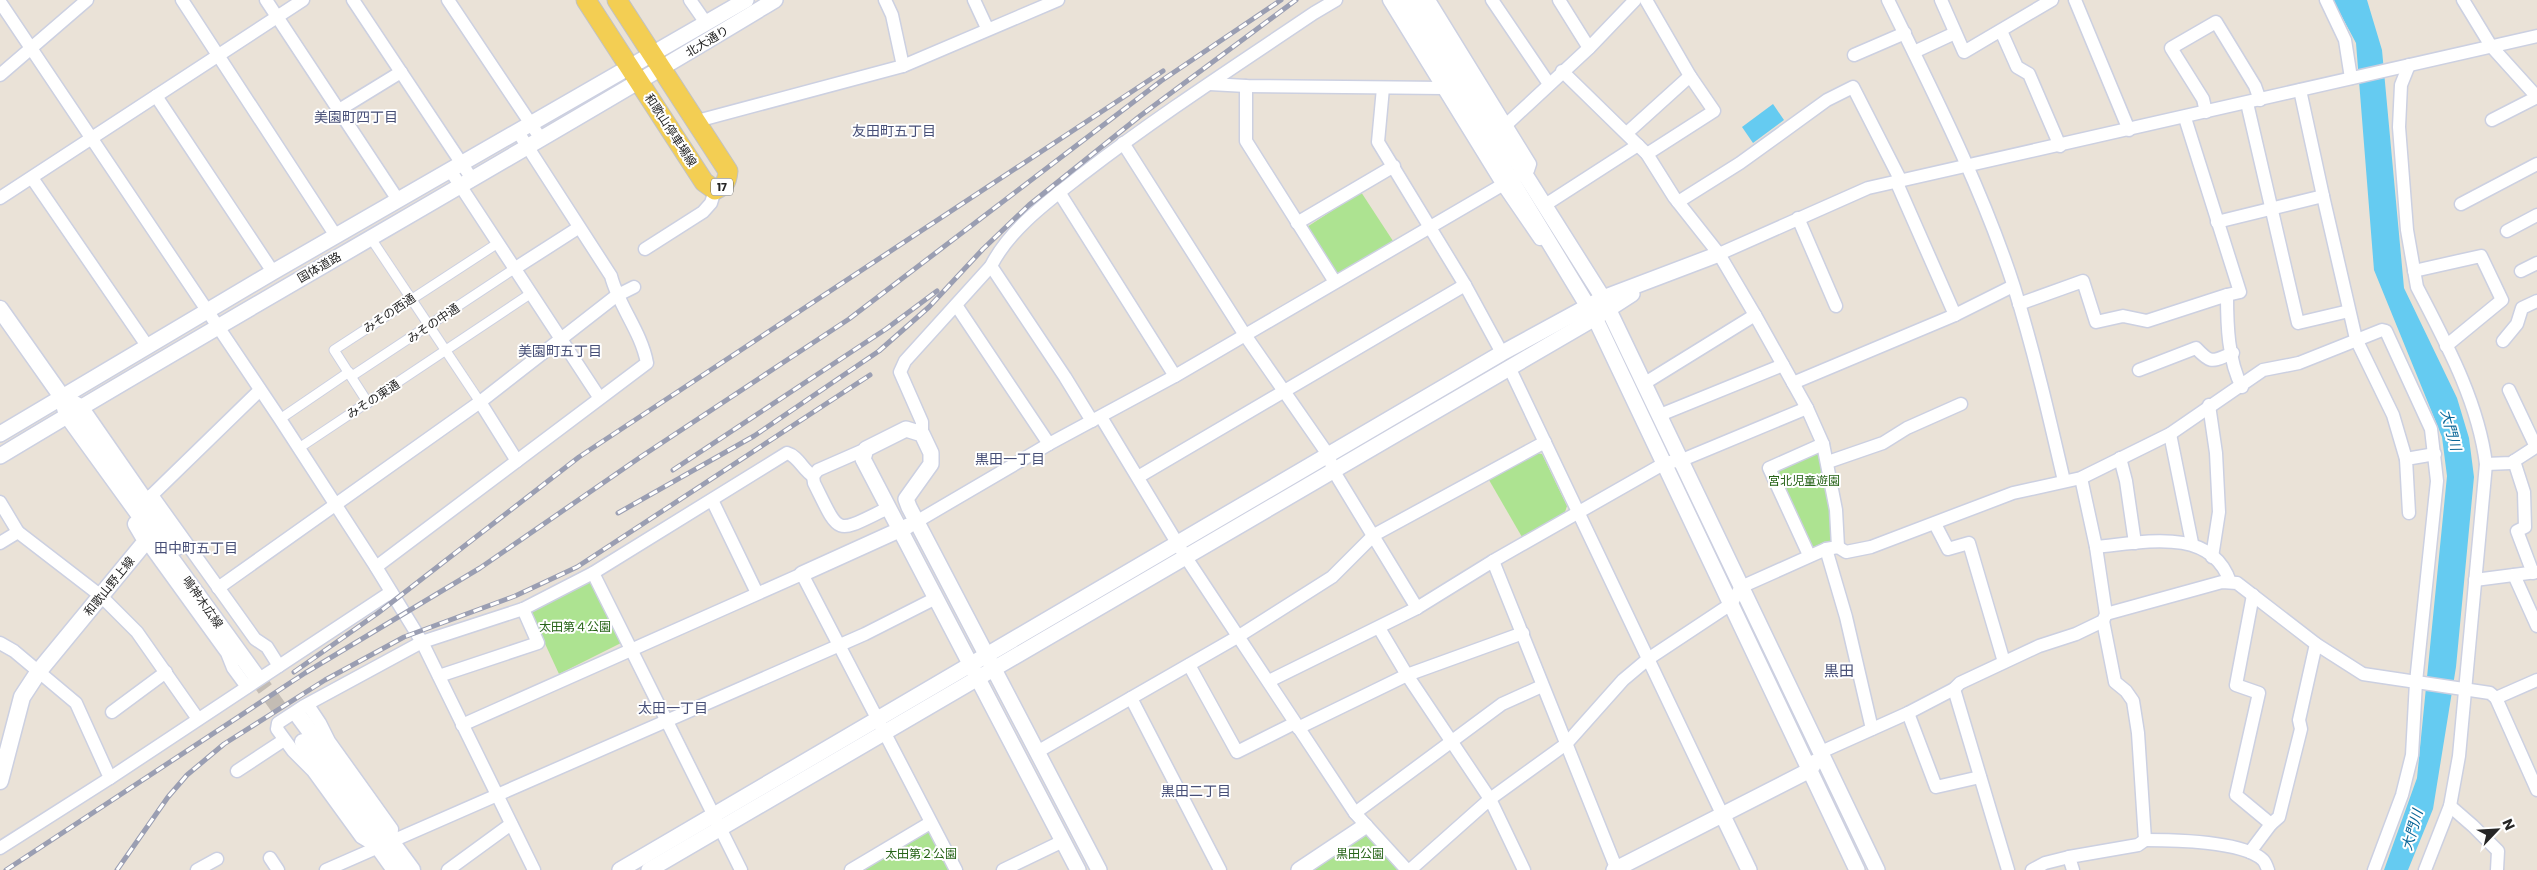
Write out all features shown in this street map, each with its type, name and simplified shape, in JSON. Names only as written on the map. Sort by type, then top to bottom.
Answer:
[{"type":"main road","name":"和歌山停車場線","points":[[586,0],[704,182],[714,190]]},
{"type":"main road","name":"17","points":[[617,0],[728,170],[728,181],[714,190]]},
{"type":"main road","points":[[0,309],[62,397],[143,500],[133,519],[146,541]]},
{"type":"main road","name":"鳴神木広線","points":[[143,500],[261,675]]},
{"type":"main road","name":"和歌山野上線","points":[[0,780],[22,697],[39,671],[146,541]]},
{"type":"main road","points":[[298,714],[384,844],[395,870]]},
{"type":"main road","points":[[384,844],[412,870]]},
{"type":"street","points":[[0,75],[87,0]]},
{"type":"street","points":[[182,0],[218,58],[336,236]]},
{"type":"street","points":[[266,0],[398,200]]},
{"type":"street","points":[[0,198],[91,137],[218,58],[303,0]]},
{"type":"street","points":[[353,0],[401,72],[466,182],[514,269],[599,397]]},
{"type":"street","points":[[376,567],[599,397],[647,363],[645,349],[616,296],[611,276],[578,228],[528,147],[524,128],[448,0]]},
{"type":"street","points":[[690,0],[706,23]]},
{"type":"street","name":"北大通り","points":[[658,61],[706,23],[746,0]]},
{"type":"street","name":"北大通り","points":[[635,75],[775,0]]},
{"type":"street","points":[[885,0],[892,15],[903,66]]},
{"type":"street","points":[[974,0],[988,28]]},
{"type":"street","points":[[697,121],[903,66],[1056,0]]},
{"type":"street","points":[[1099,870],[916,522],[906,499],[931,464],[931,453],[922,434],[922,422],[900,372],[905,361],[991,266],[1000,249],[1059,192],[1123,143],[1336,0]]},
{"type":"street","points":[[1389,0],[1444,88],[1513,179],[1591,312],[1665,463],[1857,870]]},
{"type":"street","points":[[1402,0],[1508,160]]},
{"type":"street","points":[[1415,0],[1508,160],[1513,179],[1545,205],[1605,304],[1645,383],[1877,870]]},
{"type":"street","points":[[462,725],[630,648],[900,531],[1049,444],[1176,376],[1528,170],[1530,164],[1507,124],[1429,0]]},
{"type":"street","points":[[1492,0],[1548,84]]},
{"type":"street","points":[[1559,0],[1589,48]]},
{"type":"street","points":[[1507,124],[1589,48],[1635,0]]},
{"type":"street","points":[[1545,205],[1714,111],[1690,76],[1646,0]]},
{"type":"street","points":[[1888,0],[1968,165],[2013,286],[2041,381],[2064,481]]},
{"type":"street","points":[[1941,0],[1964,52],[2052,0]]},
{"type":"street","points":[[2075,0],[2129,130]]},
{"type":"street","points":[[2326,0],[2345,40],[2353,77]]},
{"type":"street","points":[[2463,0],[2491,46],[2537,97],[2492,120]]},
{"type":"street","points":[[0,3],[280,419],[392,592],[422,642],[534,870]]},
{"type":"street","points":[[2206,112],[2203,99],[2171,48],[2216,22],[2255,86],[2254,101],[2271,209],[2298,323],[2349,311]]},
{"type":"street","points":[[2001,31],[2017,68],[2029,74],[2060,146]]},
{"type":"street","points":[[1854,55],[1905,33]]},
{"type":"street","points":[[1914,52],[1956,33]]},
{"type":"street","points":[[620,870],[717,822],[884,734],[975,672],[1181,550],[1331,463],[1509,367],[1591,312],[1654,280],[1868,188],[2185,118],[2353,77],[2537,36]]},
{"type":"street","points":[[2407,66],[2401,85],[2399,127],[2407,230],[2417,287],[2474,407],[2483,437],[2486,464],[2462,689],[2459,756],[2450,806],[2425,870]]},
{"type":"street","points":[[1562,71],[1628,132],[1643,150],[1678,202],[1718,254],[1755,315],[1807,408],[1823,444],[1828,462],[1836,510],[1832,548],[1872,729]]},
{"type":"street","points":[[339,110],[401,72]]},
{"type":"street","name":"国体道路","points":[[0,434],[273,272],[524,128],[635,75]]},
{"type":"street","name":"国体道路","points":[[0,456],[370,236],[528,147],[635,75]]},
{"type":"street","points":[[1628,132],[1690,76]]},
{"type":"street","points":[[1210,84],[1444,88]]},
{"type":"street","points":[[1246,86],[1246,142],[1335,282]]},
{"type":"street","points":[[1678,202],[1740,163],[1827,100],[1854,87],[1898,181],[1955,314]]},
{"type":"street","points":[[1384,88],[1378,142],[1465,284],[1502,353]]},
{"type":"street","points":[[2300,90],[2356,338],[2393,416],[2406,459],[2409,513]]},
{"type":"street","points":[[156,96],[273,272]]},
{"type":"street","points":[[2019,304],[2083,281],[2096,322],[2123,316],[2147,321],[2240,292],[2185,118]]},
{"type":"street","points":[[524,128],[541,139]]},
{"type":"street","points":[[1123,143],[1245,335],[1285,391],[1331,463],[1417,608]]},
{"type":"street","points":[[2461,204],[2537,164]]},
{"type":"street","points":[[1297,223],[1394,166]]},
{"type":"street","points":[[32,178],[148,347]]},
{"type":"street","points":[[645,249],[703,212],[712,203],[714,190]]},
{"type":"street","points":[[1059,192],[1176,376]]},
{"type":"street","points":[[2217,222],[2323,196]]},
{"type":"street","points":[[2507,231],[2537,215]]},
{"type":"street","points":[[1798,218],[1836,306]]},
{"type":"street","points":[[514,269],[578,228]]},
{"type":"street","points":[[370,236],[517,461]]},
{"type":"street","name":"みその西通","points":[[368,403],[334,350],[498,243]]},
{"type":"street","points":[[2414,271],[2481,256],[2502,300],[2446,346]]},
{"type":"street","points":[[2521,271],[2537,263]]},
{"type":"street","points":[[991,266],[1066,377],[1138,476],[1181,550],[1355,814],[1409,870],[1490,799],[1566,744],[1623,680],[1648,659],[1731,604],[1741,587],[1809,555],[1832,548],[1846,552],[1871,547],[2013,493],[2081,478],[2170,434],[2209,405],[2242,387],[2263,370],[2299,363],[2356,338],[2386,331],[2431,430],[2437,481],[2412,754],[2402,796],[2374,870]]},
{"type":"street","name":"みその中通","points":[[280,419],[430,326],[514,269]]},
{"type":"street","points":[[1138,476],[1465,284]]},
{"type":"street","points":[[1793,383],[1955,314],[2013,286]]},
{"type":"street","points":[[218,588],[480,402],[616,296],[634,287]]},
{"type":"street","name":"みその東通","points":[[299,448],[530,294]]},
{"type":"street","points":[[2227,295],[2227,316],[2237,378],[2242,387]]},
{"type":"street","points":[[2503,341],[2517,324],[2522,308],[2537,302]]},
{"type":"street","points":[[956,305],[1049,444]]},
{"type":"street","points":[[1331,463],[1502,353],[1591,312]]},
{"type":"street","points":[[1645,383],[1755,315]]},
{"type":"street","points":[[2139,370],[2196,348],[2207,360],[2212,361],[2233,353]]},
{"type":"street","points":[[1660,415],[1783,365]]},
{"type":"street","points":[[1509,367],[1749,870]]},
{"type":"street","points":[[260,390],[143,500],[218,588],[255,639],[267,647],[261,675]]},
{"type":"street","points":[[2486,464],[2514,461],[2536,446],[2509,390]]},
{"type":"street","points":[[1828,462],[1883,443],[1907,428],[1962,404]]},
{"type":"street","points":[[2209,405],[2216,453],[2219,512],[2212,557]]},
{"type":"street","points":[[1269,681],[1417,608],[1494,561],[1665,463],[1682,460],[1807,408]]},
{"type":"street","points":[[888,508],[848,527],[841,527],[834,522],[814,483],[813,476],[818,470],[906,429],[922,434]]},
{"type":"street","points":[[2170,434],[2192,543]]},
{"type":"street","points":[[1037,752],[1239,636],[1332,577],[1374,535],[1545,442]]},
{"type":"street","points":[[1809,555],[1769,468],[1823,444]]},
{"type":"street","points":[[866,449],[863,459],[1078,870]]},
{"type":"street","points":[[384,844],[361,837],[313,771],[284,740],[277,729],[278,723],[298,714],[422,642],[523,609],[593,573],[787,453],[792,455],[805,472],[813,476]]},
{"type":"street","points":[[2406,459],[2434,454]]},
{"type":"street","points":[[2120,458],[2126,481],[2135,543]]},
{"type":"street","points":[[2475,580],[2535,572],[2517,531],[2524,527],[2524,492],[2514,461]]},
{"type":"street","points":[[2081,478],[2096,547],[2104,618],[2115,682],[2126,691],[2133,701],[2138,733],[2145,840]]},
{"type":"street","points":[[712,500],[757,593]]},
{"type":"street","points":[[0,502],[18,532],[101,596],[137,632],[198,719]]},
{"type":"street","points":[[1935,524],[1948,549],[1969,543],[2004,662]]},
{"type":"street","points":[[0,543],[18,532]]},
{"type":"street","points":[[2096,547],[2160,540],[2192,543],[2212,557],[2226,571],[2230,582]]},
{"type":"street","points":[[146,541],[227,653],[233,668],[261,675]]},
{"type":"street","points":[[1494,561],[1616,870],[1810,770],[1821,752],[1908,713],[1954,689],[1960,683],[2004,662],[2104,618],[2230,582],[2237,583],[2316,644],[2363,674],[2490,693],[2496,698],[2537,790]]},
{"type":"street","points":[[593,573],[741,870]]},
{"type":"street","points":[[802,574],[956,870]]},
{"type":"street","points":[[2514,575],[2537,626]]},
{"type":"street","points":[[0,848],[110,778],[261,675],[392,592]]},
{"type":"street","points":[[2253,595],[2236,685],[2259,693],[2236,795],[2271,824]]},
{"type":"street","points":[[326,870],[837,644],[865,634],[936,598]]},
{"type":"street","points":[[439,676],[538,643],[523,609]]},
{"type":"street","points":[[1379,628],[1407,675],[1490,799],[1524,870]]},
{"type":"street","points":[[1188,665],[1237,752],[1407,675],[1523,633]]},
{"type":"street","points":[[0,643],[39,671],[76,703],[110,778]]},
{"type":"street","points":[[2250,852],[2278,817],[2301,730],[2299,720],[2316,644]]},
{"type":"street","points":[[112,712],[166,672]]},
{"type":"street","points":[[649,870],[717,822],[878,719],[975,672]]},
{"type":"street","points":[[2496,698],[2537,680]]},
{"type":"street","points":[[1355,814],[1502,704],[1542,686]]},
{"type":"street","points":[[1954,689],[2008,870]]},
{"type":"street","points":[[1131,698],[1220,870]]},
{"type":"street","points":[[1908,713],[1936,787],[1980,778]]},
{"type":"street","points":[[298,714],[320,722],[329,742],[392,829],[384,844]]},
{"type":"street","points":[[237,771],[284,740]]},
{"type":"street","points":[[2450,806],[2498,851],[2497,870]]},
{"type":"street","points":[[852,870],[930,823]]},
{"type":"street","points":[[448,870],[511,824]]},
{"type":"street","points":[[1299,870],[1365,826]]},
{"type":"street","points":[[1003,870],[1062,840]]},
{"type":"street","points":[[2032,870],[2045,863],[2138,845],[2145,840],[2180,841],[2235,847],[2250,852],[2263,860],[2268,870]]},
{"type":"street","points":[[2069,857],[2073,870]]},
{"type":"street","points":[[270,858],[278,870]]},
{"type":"street","points":[[197,870],[217,859]]},
{"type":"green space","points":[[1361,192],[1393,241],[1337,274],[1307,227]]},
{"type":"green space","name":"宮北児童遊園","points":[[1821,450],[1835,539],[1829,543],[1822,543],[1814,547],[1809,545],[1774,472]]},
{"type":"green space","points":[[1537,453],[1542,454],[1567,506],[1565,512],[1522,537],[1489,480]]},
{"type":"green space","name":"太田第４公園","points":[[591,581],[621,643],[559,674],[529,609]]},
{"type":"green space","name":"太田第２公園","points":[[928,829],[950,870],[857,870]]},
{"type":"green space","name":"黒田公園","points":[[1363,831],[1400,870],[1307,870]]},
{"type":"water","name":"大門川","points":[[2333,0],[2367,0],[2382,50],[2404,288],[2457,398],[2469,438],[2474,477],[2456,667],[2433,809],[2408,870],[2384,870],[2417,778],[2447,476],[2442,437],[2374,270],[2356,43]]},
{"type":"water","points":[[1773,104],[1784,120],[1753,143],[1742,127]]},
{"type":"tunnel","points":[[256,676],[289,722]]},
{"type":"railway","points":[[6,870],[305,673],[480,568],[642,456],[849,319],[1161,81],[1281,0]]},
{"type":"railway","points":[[618,513],[754,436],[879,351],[929,307],[983,249],[1029,205],[1140,116],[1296,0]]},
{"type":"railway","points":[[294,672],[378,613],[579,457],[1163,71]]},
{"type":"railway","points":[[673,470],[886,329],[937,291]]},
{"type":"railway","points":[[117,870],[168,797],[187,775],[224,744],[325,680],[404,637],[515,596],[577,567],[870,375]]},
{"type":"district","name":"美園町四丁目","points":[[356,117]]},
{"type":"district","name":"友田町五丁目","points":[[894,131]]},
{"type":"district","name":"美園町五丁目","points":[[560,351]]},
{"type":"district","name":"黒田一丁目","points":[[1010,459]]},
{"type":"district","name":"田中町五丁目","points":[[196,548]]},
{"type":"district","name":"黒田","points":[[1839,670]]},
{"type":"district","name":"太田一丁目","points":[[673,708]]},
{"type":"district","name":"黒田二丁目","points":[[1196,791]]}]
